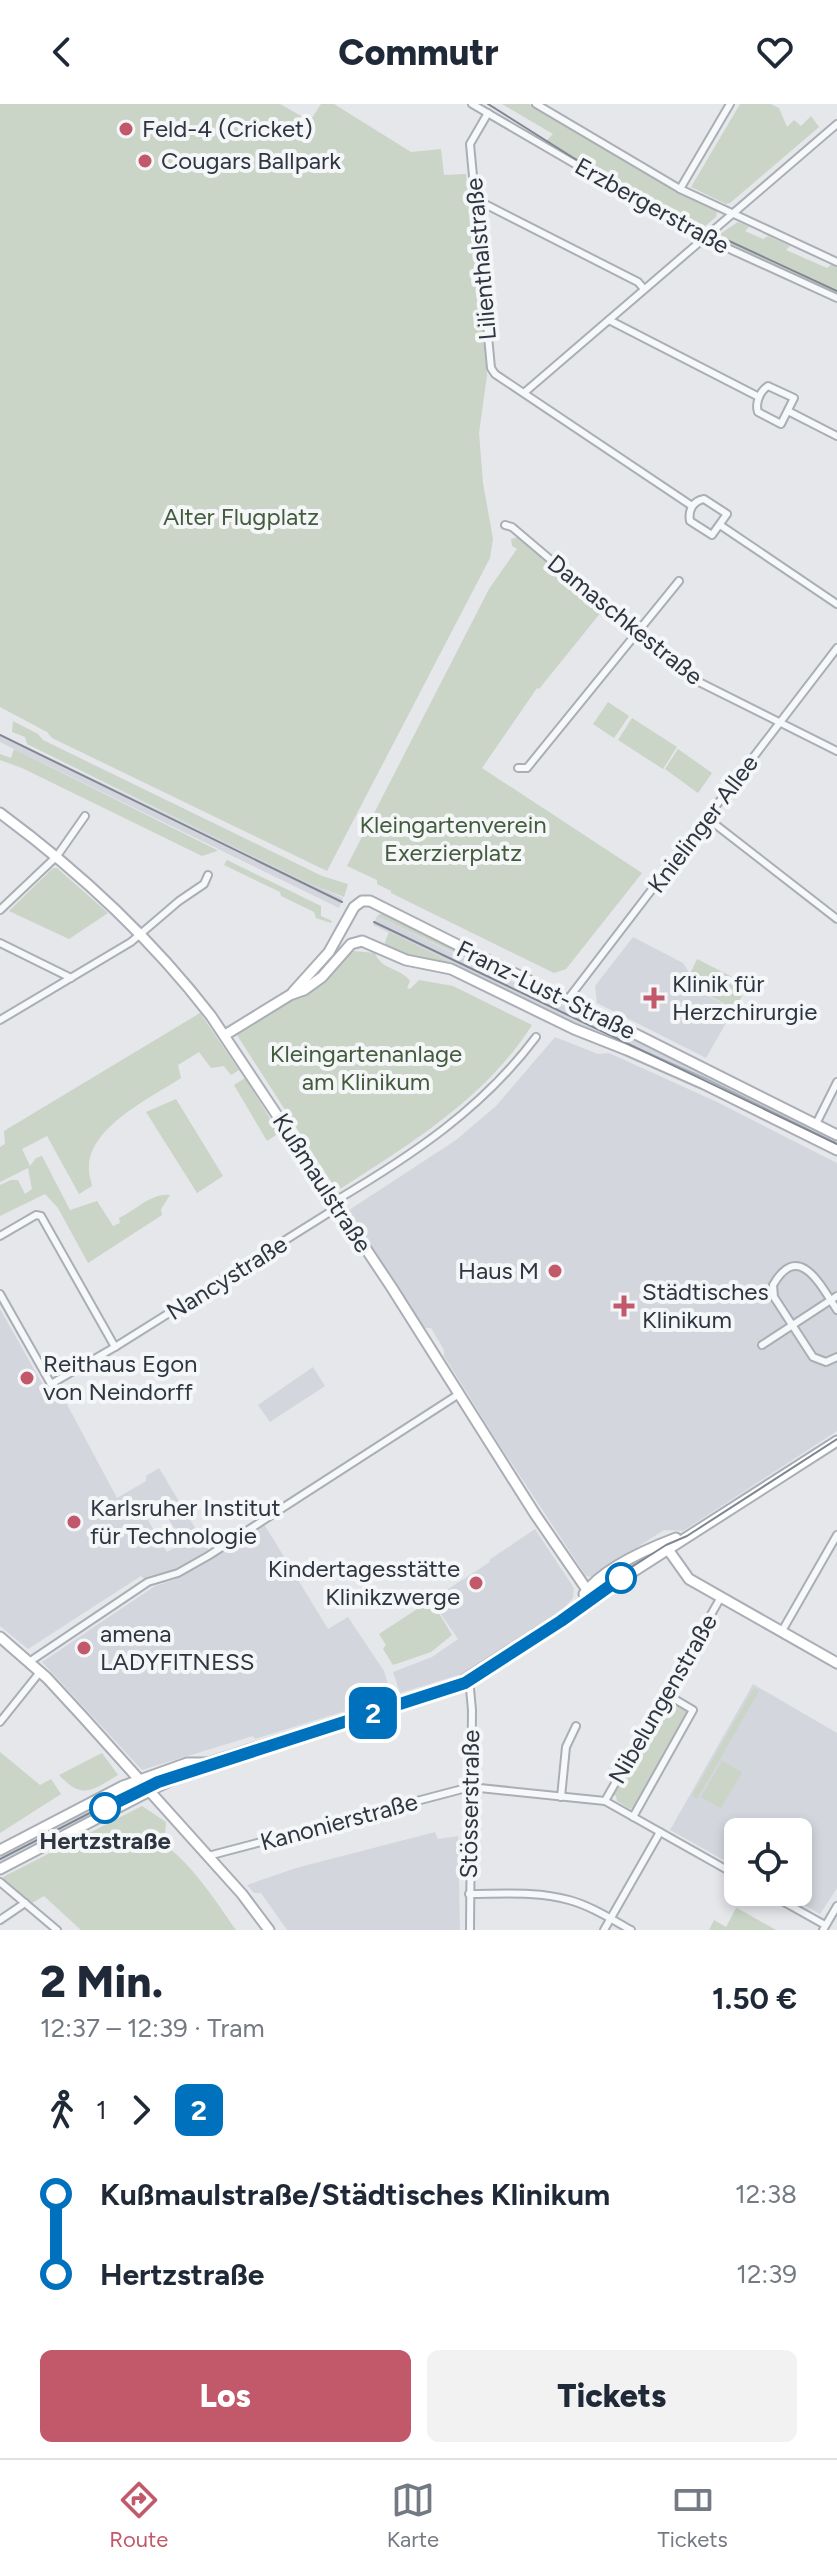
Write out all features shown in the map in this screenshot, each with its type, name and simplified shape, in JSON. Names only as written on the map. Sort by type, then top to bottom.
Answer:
[{"type":"street","name":"Erzbergerstraße","points":[[472,104],[703,237],[837,298]]},
{"type":"street","name":"Erzbergerstraße","points":[[536,104],[680,189],[837,262]]},
{"type":"street","points":[[680,189],[730,104]]},
{"type":"street","name":"Lilienthalstraße","points":[[488,113],[470,144],[491,368],[692,506]]},
{"type":"street","points":[[525,392],[837,124]]},
{"type":"street","points":[[475,199],[638,282],[644,289]]},
{"type":"street","points":[[609,320],[759,397]]},
{"type":"street","points":[[768,386],[794,398],[781,424],[758,412],[759,397],[768,386]]},
{"type":"street","points":[[788,411],[837,436]]},
{"type":"street","points":[[704,499],[727,514],[712,535],[690,521],[692,506],[704,499]]},
{"type":"street","name":"Damaschkestraße","points":[[505,525],[512,527],[689,677],[837,751]]},
{"type":"street","points":[[720,525],[837,604]]},
{"type":"street","points":[[518,768],[527,768],[679,581]]},
{"type":"street","name":"Knielinger Allee","points":[[568,999],[837,648]]},
{"type":"street","name":"Kußmaulstraße","points":[[0,813],[102,895],[186,983],[225,1035],[337,1204],[590,1594]]},
{"type":"street","points":[[0,910],[57,856],[85,816]]},
{"type":"street","points":[[707,818],[837,919]]},
{"type":"street","points":[[0,1020],[121,948],[204,884],[208,875]]},
{"type":"street","name":"Franz-Lust-Straße","points":[[348,918],[358,903],[373,902],[837,1135]]},
{"type":"street","points":[[225,1035],[322,977],[356,942],[348,918]]},
{"type":"street","points":[[290,995],[329,952],[348,918]]},
{"type":"street","name":"Franz-Lust-Straße","points":[[356,942],[362,941],[406,960],[451,969],[574,1029],[704,1084],[837,1150]]},
{"type":"street","points":[[0,943],[71,978]]},
{"type":"street","points":[[337,1204],[450,1127],[497,1084],[536,1037]]},
{"type":"street","points":[[816,1124],[837,1082]]},
{"type":"street","name":"Nancystraße","points":[[0,1294],[51,1384],[115,1347],[337,1204]]},
{"type":"street","points":[[0,1236],[36,1215],[41,1216],[115,1347]]},
{"type":"street","points":[[837,1310],[834,1298],[807,1268],[796,1266],[774,1282],[772,1291],[815,1359],[826,1362],[837,1357]]},
{"type":"street","points":[[762,1345],[834,1298]]},
{"type":"street","points":[[29,1662],[148,1582],[178,1573],[208,1556],[459,1394]]},
{"type":"street","points":[[0,1869],[208,1763],[469,1678],[573,1610],[590,1594],[706,1526],[837,1441]]},
{"type":"street","points":[[590,1594],[595,1582],[650,1547],[706,1526]]},
{"type":"street","points":[[782,1631],[837,1535]]},
{"type":"street","points":[[667,1548],[684,1575],[837,1663]]},
{"type":"street","name":"Nibelungenstraße","points":[[605,1801],[721,1597]]},
{"type":"street","points":[[0,1637],[40,1672],[208,1856],[269,1930]]},
{"type":"street","points":[[0,1722],[40,1672]]},
{"type":"street","name":"Stösserstraße","points":[[469,1678],[472,1710],[470,1930]]},
{"type":"street","points":[[633,1817],[693,1710],[666,1694]]},
{"type":"street","points":[[561,1797],[566,1747],[576,1726]]},
{"type":"street","points":[[0,1850],[138,1780],[187,1763],[208,1763]]},
{"type":"street","points":[[470,1787],[605,1801],[724,1868]]},
{"type":"street","name":"Kanonierstraße","points":[[208,1856],[470,1787]]},
{"type":"street","points":[[604,1930],[660,1832]]},
{"type":"street","points":[[0,1882],[57,1930]]},
{"type":"street","points":[[469,1894],[516,1893],[568,1900],[631,1930]]},
{"type":"street","points":[[0,1920],[25,1903]]},
{"type":"street","points":[[789,1906],[824,1928],[837,1906]]},
{"type":"shaded area","points":[[0,734],[343,898],[339,908],[0,742]]},
{"type":"shaded area","points":[[377,916],[567,1008],[583,1011],[837,1138],[837,1146],[576,1027],[518,995],[373,925]]},
{"type":"shaded area","name":"Klinik für Herzchirurgie","points":[[633,937],[683,963],[702,993],[734,1009],[706,1058],[597,1003],[595,986]]},
{"type":"shaded area","name":"Städtisches Klinikum","points":[[555,1037],[598,1054],[609,1053],[717,1102],[837,1163],[837,1431],[683,1531],[664,1530],[591,1577],[586,1576],[497,1441],[444,1356],[444,1350],[431,1328],[425,1328],[346,1212],[456,1140],[496,1106]]},
{"type":"shaded area","name":"Karlsruher Institut für Technologie","points":[[0,1309],[47,1392],[53,1390],[59,1399],[63,1397],[117,1498],[146,1481],[146,1476],[159,1468],[209,1551],[176,1571],[145,1580],[141,1576],[28,1649],[0,1626]],"holes":[[[160,1505],[183,1543],[167,1552],[145,1515]]]},
{"type":"shaded area","points":[[313,1367],[325,1386],[270,1422],[258,1405]]},
{"type":"shaded area","points":[[264,1524],[328,1629],[348,1617],[384,1671],[390,1690],[385,1692],[387,1698],[142,1770],[42,1662],[155,1586],[174,1580]]},
{"type":"shaded area","points":[[535,1529],[574,1588],[573,1598],[565,1607],[476,1667],[400,1693],[393,1672],[432,1657],[458,1639],[431,1600]]},
{"type":"shaded area","points":[[753,1684],[837,1733],[837,1888],[820,1914],[806,1906],[812,1906],[812,1818],[724,1818],[724,1860],[670,1830]]},
{"type":"shaded area","points":[[121,1790],[129,1799],[0,1864],[0,1856]]},
{"type":"shaded area","points":[[435,1832],[438,1839],[458,1836],[460,1930],[287,1930],[261,1893],[254,1893],[247,1885],[296,1868]]},
{"type":"green space","name":"Alter Flugplatz","points":[[0,104],[280,104],[310,121],[321,104],[334,104],[411,152],[441,149],[444,175],[466,174],[487,375],[479,433],[483,483],[493,539],[490,558],[327,871],[52,738],[47,732],[0,707]]},
{"type":"green space","points":[[502,104],[529,104],[717,211],[716,217],[698,232],[547,147],[545,142],[553,134]]},
{"type":"green space","points":[[740,104],[771,104],[779,108],[787,127],[794,120],[801,126],[811,116],[819,127],[726,204],[691,187]]},
{"type":"green space","points":[[738,222],[749,227],[745,231],[763,239],[768,236],[790,246],[786,250],[827,268],[832,264],[837,266],[837,289],[833,294],[829,293],[716,242],[714,238]]},
{"type":"green space","name":"Kleingartenverein Exerzierplatz","points":[[519,537],[602,611],[537,688],[482,768],[642,873],[566,969],[554,973],[391,893],[377,884],[377,880],[347,866],[489,589],[517,549],[512,546],[511,539]]},
{"type":"green space","points":[[608,702],[629,716],[614,738],[593,724]]},
{"type":"green space","points":[[632,718],[677,747],[663,769],[618,740]]},
{"type":"green space","points":[[13,721],[43,740],[322,876],[348,884],[344,897],[302,880],[27,744],[25,737],[12,732]]},
{"type":"green space","points":[[14,749],[217,851],[202,856],[0,760],[0,754],[11,758]]},
{"type":"green space","points":[[678,749],[712,773],[698,793],[665,769]]},
{"type":"green space","points":[[227,860],[321,906],[321,916],[331,923],[316,918],[314,912],[281,896],[280,892],[224,865]]},
{"type":"green space","points":[[53,868],[57,868],[108,913],[69,939],[9,911]]},
{"type":"green space","points":[[382,913],[583,1011],[377,916]]},
{"type":"green space","points":[[389,932],[576,1027],[451,967],[407,958],[386,949]]},
{"type":"green space","name":"Kleingartenanlage am Klinikum","points":[[353,951],[375,953],[382,963],[410,981],[407,988],[410,989],[419,980],[453,986],[532,1025],[492,1075],[469,1097],[418,1138],[337,1191],[237,1035],[322,982]]},
{"type":"green space","points":[[697,959],[750,986],[735,1009],[702,992],[690,974]]},
{"type":"green space","points":[[200,1013],[239,1070],[231,1075],[224,1066],[211,1068],[199,1052],[178,1065],[181,1078],[124,1115],[99,1139],[89,1167],[92,1186],[79,1194],[47,1136],[22,1149],[30,1166],[42,1156],[70,1210],[97,1201],[113,1226],[120,1223],[119,1218],[150,1200],[170,1195],[161,1209],[162,1215],[88,1263],[58,1208],[45,1194],[0,1216],[0,1185],[18,1180],[25,1194],[32,1189],[28,1168],[0,1182],[0,1147],[5,1144],[4,1131]]},
{"type":"green space","points":[[245,1078],[279,1133],[267,1141],[234,1085]]},
{"type":"green space","points":[[176,1099],[223,1176],[197,1193],[146,1112]]},
{"type":"green space","points":[[431,1600],[452,1635],[431,1652],[393,1665],[383,1649],[386,1645],[379,1634]]},
{"type":"green space","points":[[754,1688],[759,1691],[697,1799],[692,1796]]},
{"type":"green space","points":[[668,1700],[686,1709],[686,1716],[635,1807],[630,1809],[612,1794]]},
{"type":"green space","points":[[0,1752],[40,1785],[51,1779],[61,1794],[0,1833]]},
{"type":"green space","points":[[102,1753],[118,1775],[94,1789],[75,1788],[59,1775]]},
{"type":"green space","points":[[722,1761],[742,1772],[721,1808],[701,1797]]},
{"type":"green space","points":[[142,1806],[166,1822],[165,1834],[154,1832],[148,1838],[173,1851],[185,1863],[236,1930],[81,1930],[44,1896],[32,1903],[4,1880],[3,1877]]},
{"type":"green space","points":[[736,1908],[776,1930],[709,1930],[714,1920],[726,1927]]},
{"type":"tram line","points":[[488,104],[673,215],[837,291]]},
{"type":"tram line","points":[[0,735],[342,902]]},
{"type":"tram line","points":[[374,922],[837,1144]]},
{"type":"tram line","points":[[0,1859],[156,1779],[463,1679],[560,1618],[599,1588],[666,1545],[687,1536],[837,1439]]},
{"type":"tram line","name":"2","points":[[105,1808],[158,1782],[465,1683],[621,1578]]},
{"type":"place","name":"Feld-4 (Cricket)","points":[[126,129]]},
{"type":"place","name":"Cougars Ballpark","points":[[145,161]]},
{"type":"place","name":"Klinik für Herzchirurgie","points":[[654,998]]},
{"type":"place","name":"Haus M","points":[[555,1271]]},
{"type":"place","name":"Städtisches Klinikum","points":[[624,1306]]},
{"type":"place","name":"Reithaus Egon von Neindorff","points":[[27,1378]]},
{"type":"place","name":"Karlsruher Institut für Technologie","points":[[74,1522]]},
{"type":"place","name":"Kindertagesstätte Klinikzwerge","points":[[476,1583]]},
{"type":"place","name":"amena LADYFITNESS","points":[[84,1648]]},
{"type":"place","name":"Hertzstraße","points":[[105,1808]]}]
